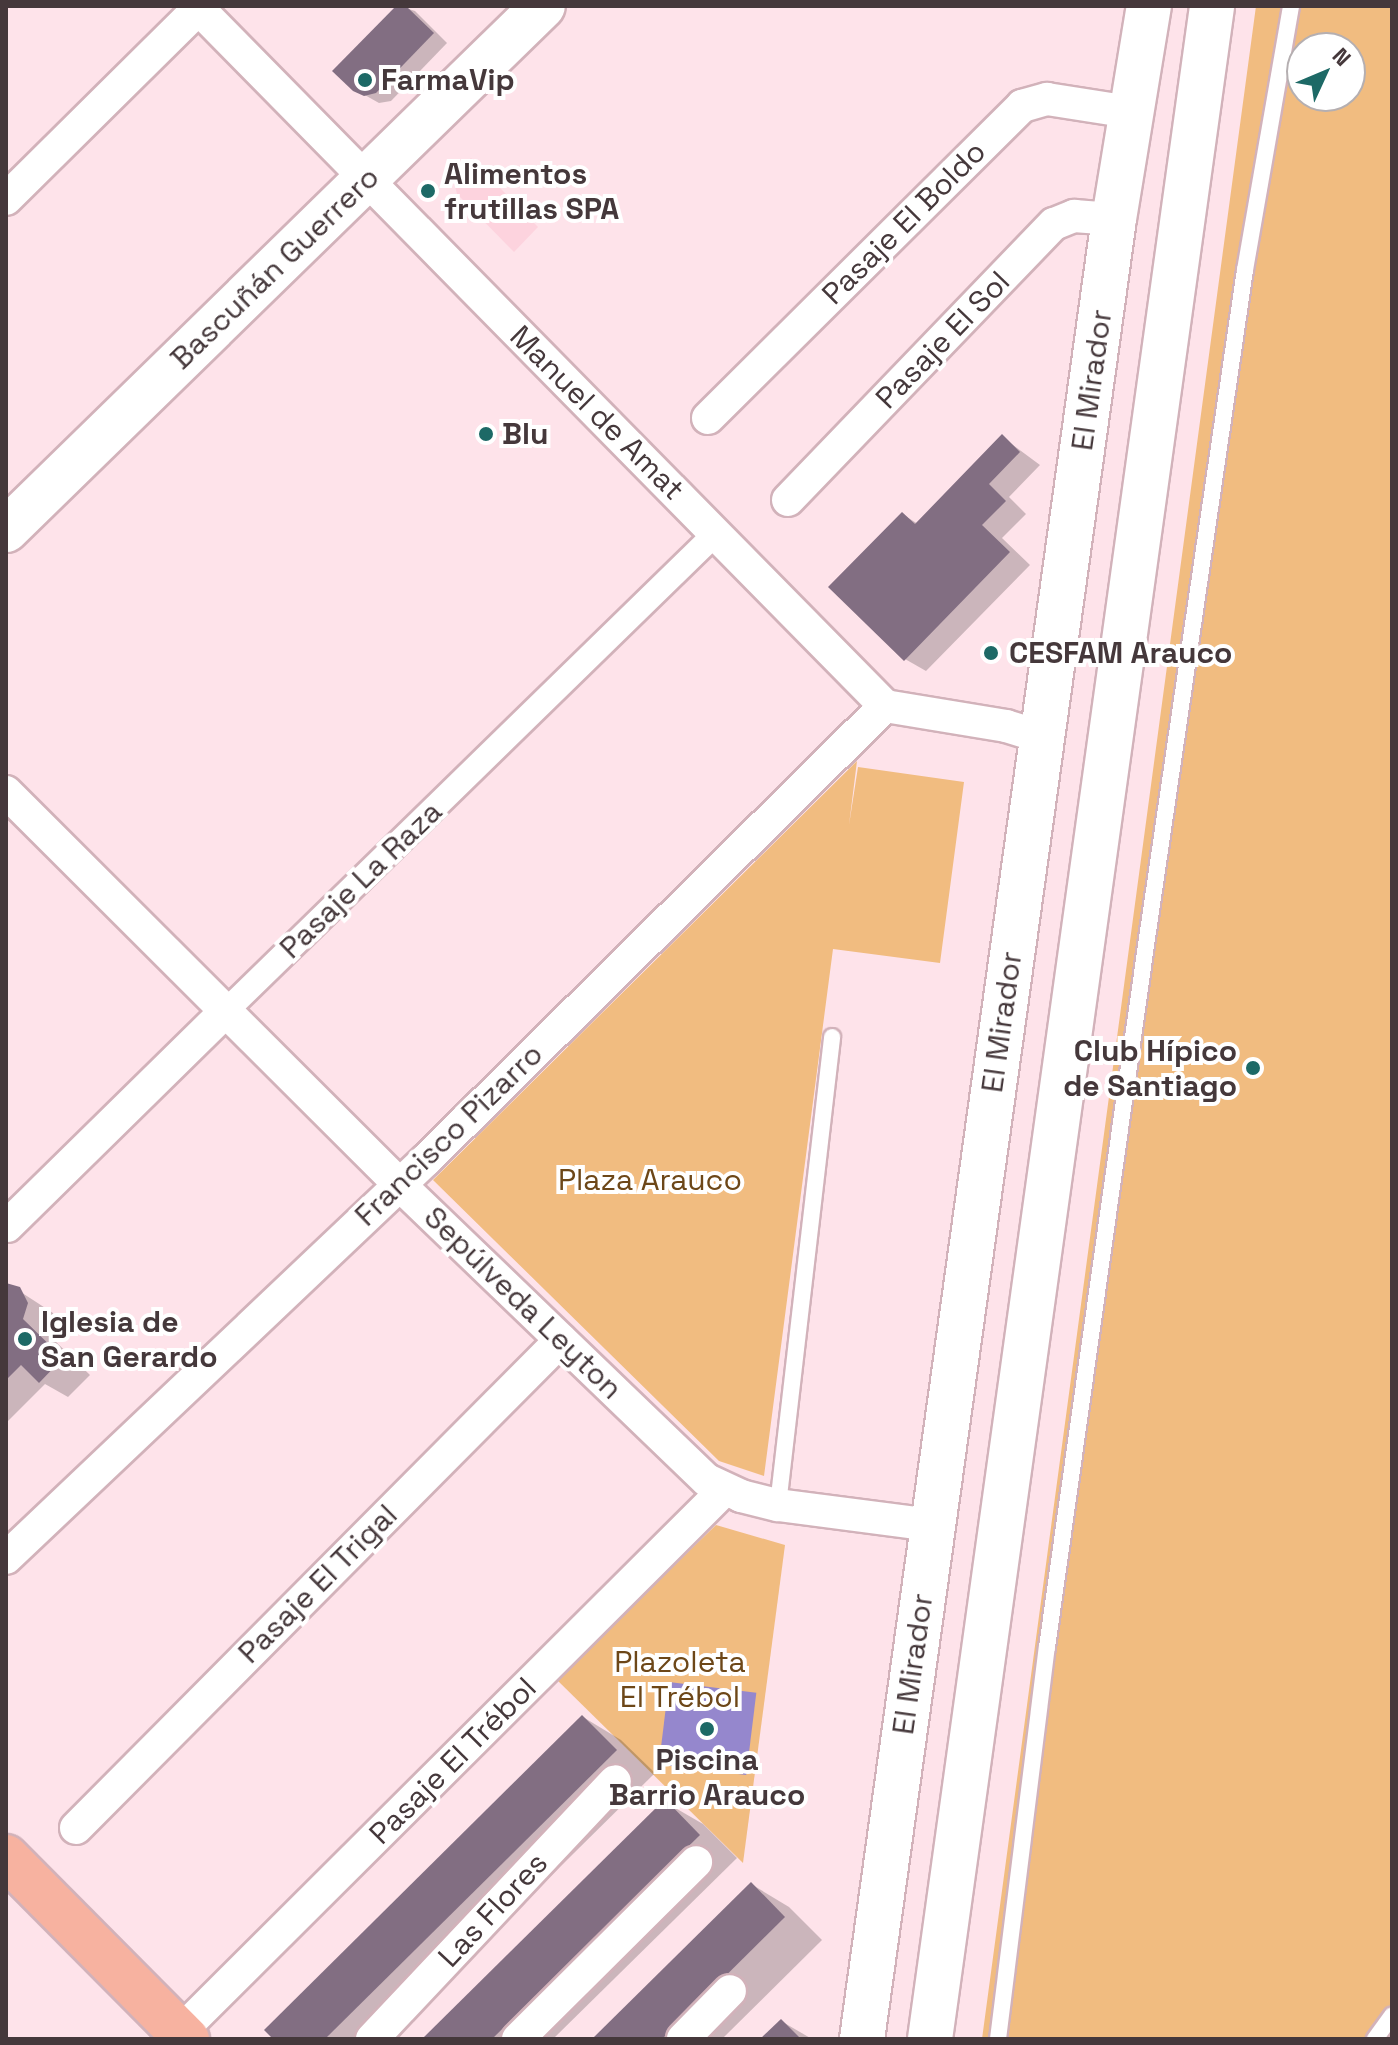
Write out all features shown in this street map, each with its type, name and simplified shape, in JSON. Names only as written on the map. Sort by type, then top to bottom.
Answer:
[{"type":"main road","name":"Bascuñán Guerrero","points":[[6,530],[543,6]]},
{"type":"main road","name":"El Mirador","points":[[862,2039],[1114,219],[1149,6]]},
{"type":"main road","points":[[930,2039],[1212,6]]},
{"type":"main road","points":[[1023,872],[1088,885]]},
{"type":"main road","points":[[909,1698],[976,1705]]},
{"type":"main road","points":[[6,1857],[183,2036]]},
{"type":"street","name":"Manuel de Amat","points":[[197,7],[885,706]]},
{"type":"street","points":[[6,199],[197,7]]},
{"type":"street","name":"Pasaje El Boldo","points":[[708,418],[1022,106],[1047,99],[1130,112]]},
{"type":"street","name":"Pasaje El Sol","points":[[788,500],[1054,224],[1074,216],[1114,219]]},
{"type":"street","name":"Pasaje La Raza","points":[[7,1226],[715,534]]},
{"type":"street","points":[[885,706],[1006,726],[1042,737]]},
{"type":"street","name":"Francisco Pizarro","points":[[6,1558],[400,1185],[885,706]]},
{"type":"street","name":"Sepúlveda Leyton","points":[[6,792],[400,1185],[687,1463],[725,1489],[778,1505],[933,1525]]},
{"type":"street","name":"Pasaje El Trigal","points":[[76,1828],[561,1340]]},
{"type":"street","name":"Pasaje El Trébol","points":[[183,2036],[725,1489]]},
{"type":"street","name":"Las Flores","points":[[372,2039],[615,1781]]},
{"type":"street","points":[[518,2039],[696,1862]]},
{"type":"street","points":[[683,2039],[730,1991]]},
{"type":"lane","points":[[998,2039],[1047,1647],[1147,936],[1245,270],[1291,6]]},
{"type":"lane","points":[[778,1505],[832,1037]]},
{"type":"lane","points":[[1375,2039],[1392,2016]]},
{"type":"shaded area","points":[[471,158],[538,227],[514,252],[457,194],[453,178]]},
{"type":"shaded area","name":"Piscina Barrio Arauco","points":[[669,1682],[756,1693],[746,1775],[659,1764]]},
{"type":"green space","name":"Club Hípico de Santiago","points":[[1256,6],[1392,6],[1392,2039],[982,2039]]},
{"type":"green space","name":"Plaza Arauco","points":[[857,761],[849,825],[858,767],[964,782],[940,963],[833,949],[764,1476],[719,1461],[433,1180]]},
{"type":"green space","name":"Plazoleta El Trébol","points":[[716,1525],[785,1545],[743,1863],[556,1679]]},
{"type":"building","points":[[396,6],[406,6],[434,33],[376,93],[364,96],[353,91],[332,71]]},
{"type":"building","points":[[1002,434],[1020,452],[989,484],[1006,501],[982,525],[1010,552],[904,661],[828,587],[902,512],[915,524]]},
{"type":"building","name":"Iglesia de San Gerardo","points":[[6,1283],[20,1287],[28,1303],[23,1319],[63,1358],[39,1383],[21,1365],[6,1380]]},
{"type":"building","points":[[582,1715],[617,1750],[325,2039],[273,2039],[264,2030]]},
{"type":"building","points":[[665,1799],[700,1835],[492,2039],[422,2039]]},
{"type":"building","points":[[751,1882],[785,1917],[662,2039],[592,2039]]},
{"type":"building","points":[[781,2019],[801,2039],[760,2039]]},
{"type":"place","name":"FarmaVip","points":[[365,80]]},
{"type":"place","name":"Alimentos frutillas SPA","points":[[428,191]]},
{"type":"place","name":"Blu","points":[[486,434]]},
{"type":"place","name":"CESFAM Arauco","points":[[991,653]]},
{"type":"place","name":"Club Hípico de Santiago","points":[[1253,1068]]},
{"type":"place","name":"Iglesia de San Gerardo","points":[[25,1339]]},
{"type":"place","name":"Piscina Barrio Arauco","points":[[707,1729]]}]
